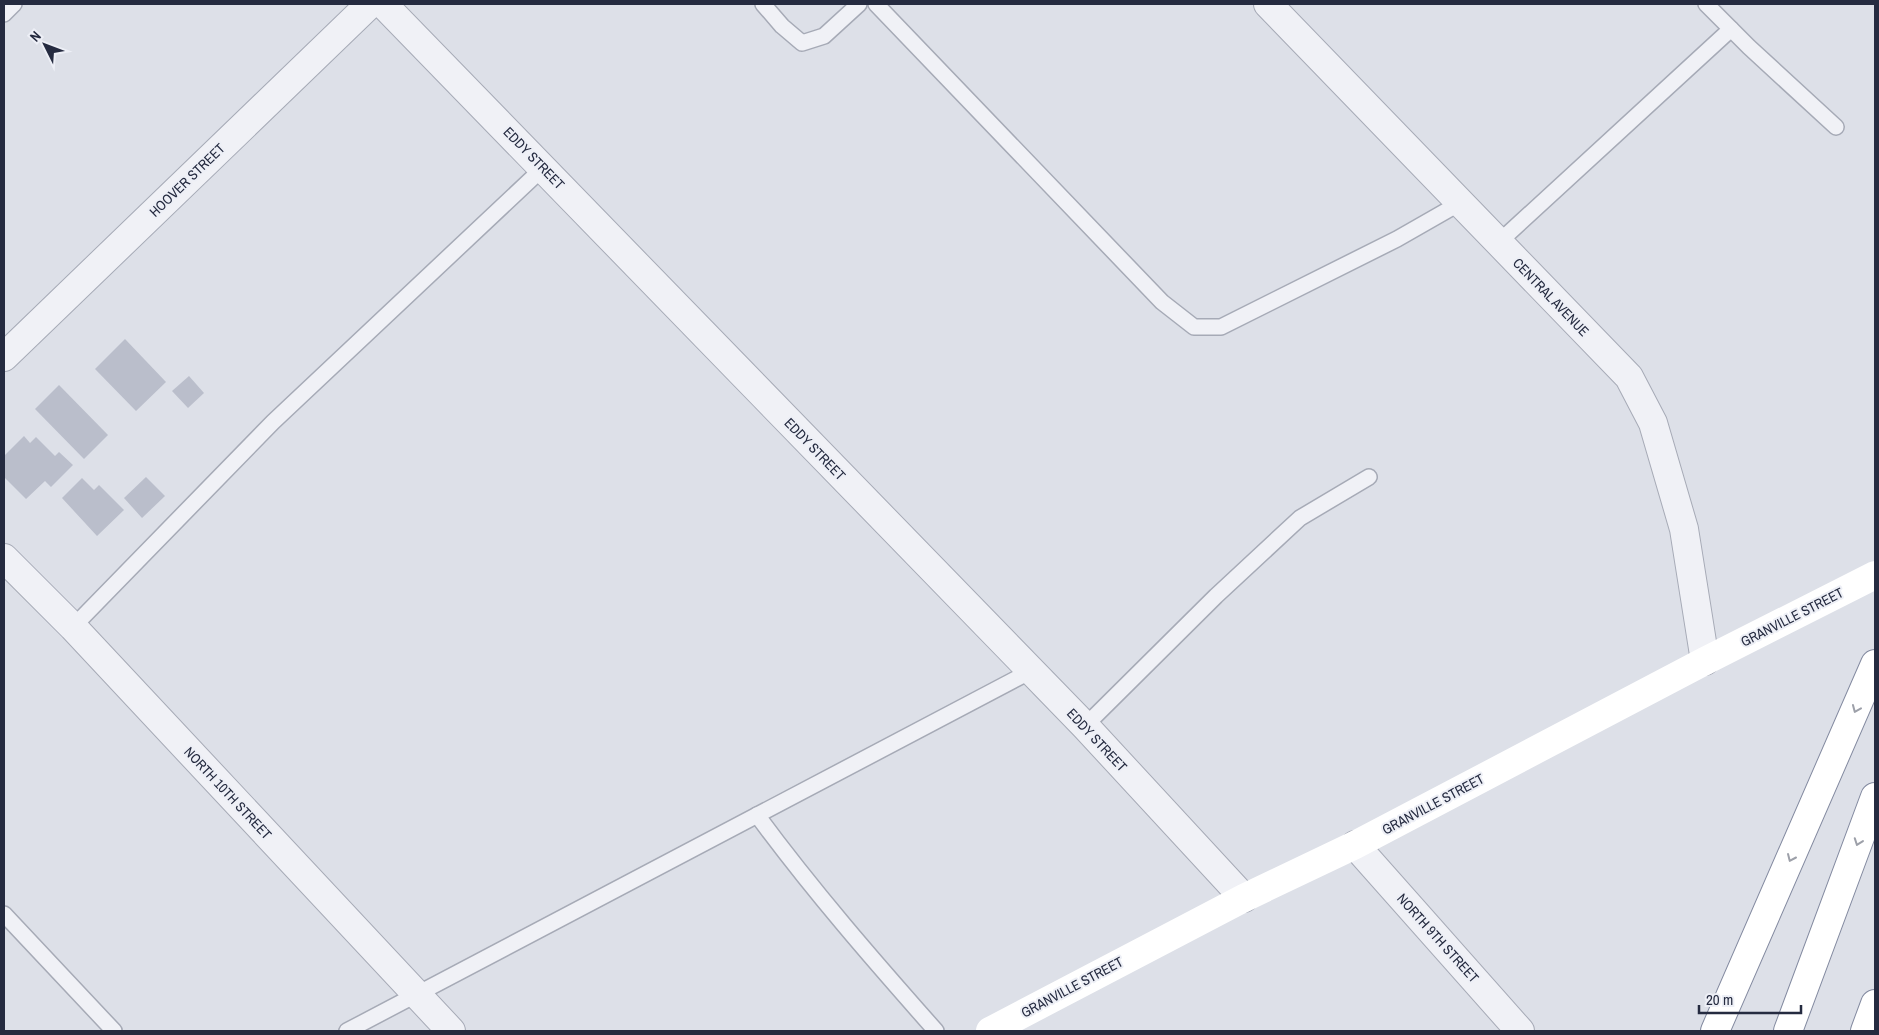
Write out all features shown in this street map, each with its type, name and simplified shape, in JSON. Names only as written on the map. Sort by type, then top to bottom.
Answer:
[{"type":"main road","name":"GRANVILLE STREET","points":[[990,1031],[1244,898],[1355,845],[1705,661],[1875,575]]},
{"type":"main road","points":[[1715,1031],[1875,664]]},
{"type":"main road","points":[[1788,1031],[1875,797]]},
{"type":"main road","points":[[1865,1031],[1875,1004]]},
{"type":"street","name":"HOOVER STREET","points":[[4,357],[370,4]]},
{"type":"street","name":"EDDY STREET","points":[[383,4],[1085,726],[1244,898]]},
{"type":"street","name":"CENTRAL AVENUE","points":[[1268,4],[1629,377],[1653,423],[1684,529],[1705,661]]},
{"type":"street","name":"NORTH 10TH STREET","points":[[4,558],[73,627],[451,1031]]},
{"type":"street","name":"NORTH 9TH STREET","points":[[1355,845],[1520,1031]]},
{"type":"lane","points":[[4,14],[14,4]]},
{"type":"lane","points":[[763,4],[782,26],[802,43],[824,36],[859,4]]},
{"type":"lane","points":[[876,4],[1162,302],[1194,327],[1221,326],[1397,240],[1460,202]]},
{"type":"lane","points":[[1706,4],[1836,127]]},
{"type":"lane","points":[[1498,242],[1731,29]]},
{"type":"lane","points":[[73,627],[273,422],[543,168]]},
{"type":"lane","points":[[1085,726],[1202,610],[1300,518],[1369,477]]},
{"type":"lane","points":[[347,1031],[1031,671]]},
{"type":"lane","points":[[757,815],[791,862],[858,943],[936,1031]]},
{"type":"lane","points":[[4,914],[114,1031]]},
{"type":"building","points":[[125,339],[166,382],[136,411],[95,369]]},
{"type":"building","points":[[189,376],[204,393],[188,408],[172,391]]},
{"type":"building","points":[[59,385],[108,435],[84,459],[35,409]]},
{"type":"building","points":[[24,436],[30,443],[36,437],[55,456],[59,452],[73,465],[51,487],[45,481],[26,499],[4,477],[4,456]]},
{"type":"building","points":[[146,477],[165,496],[142,518],[124,498]]},
{"type":"building","points":[[82,478],[94,490],[99,485],[124,510],[97,536],[62,498]]}]
